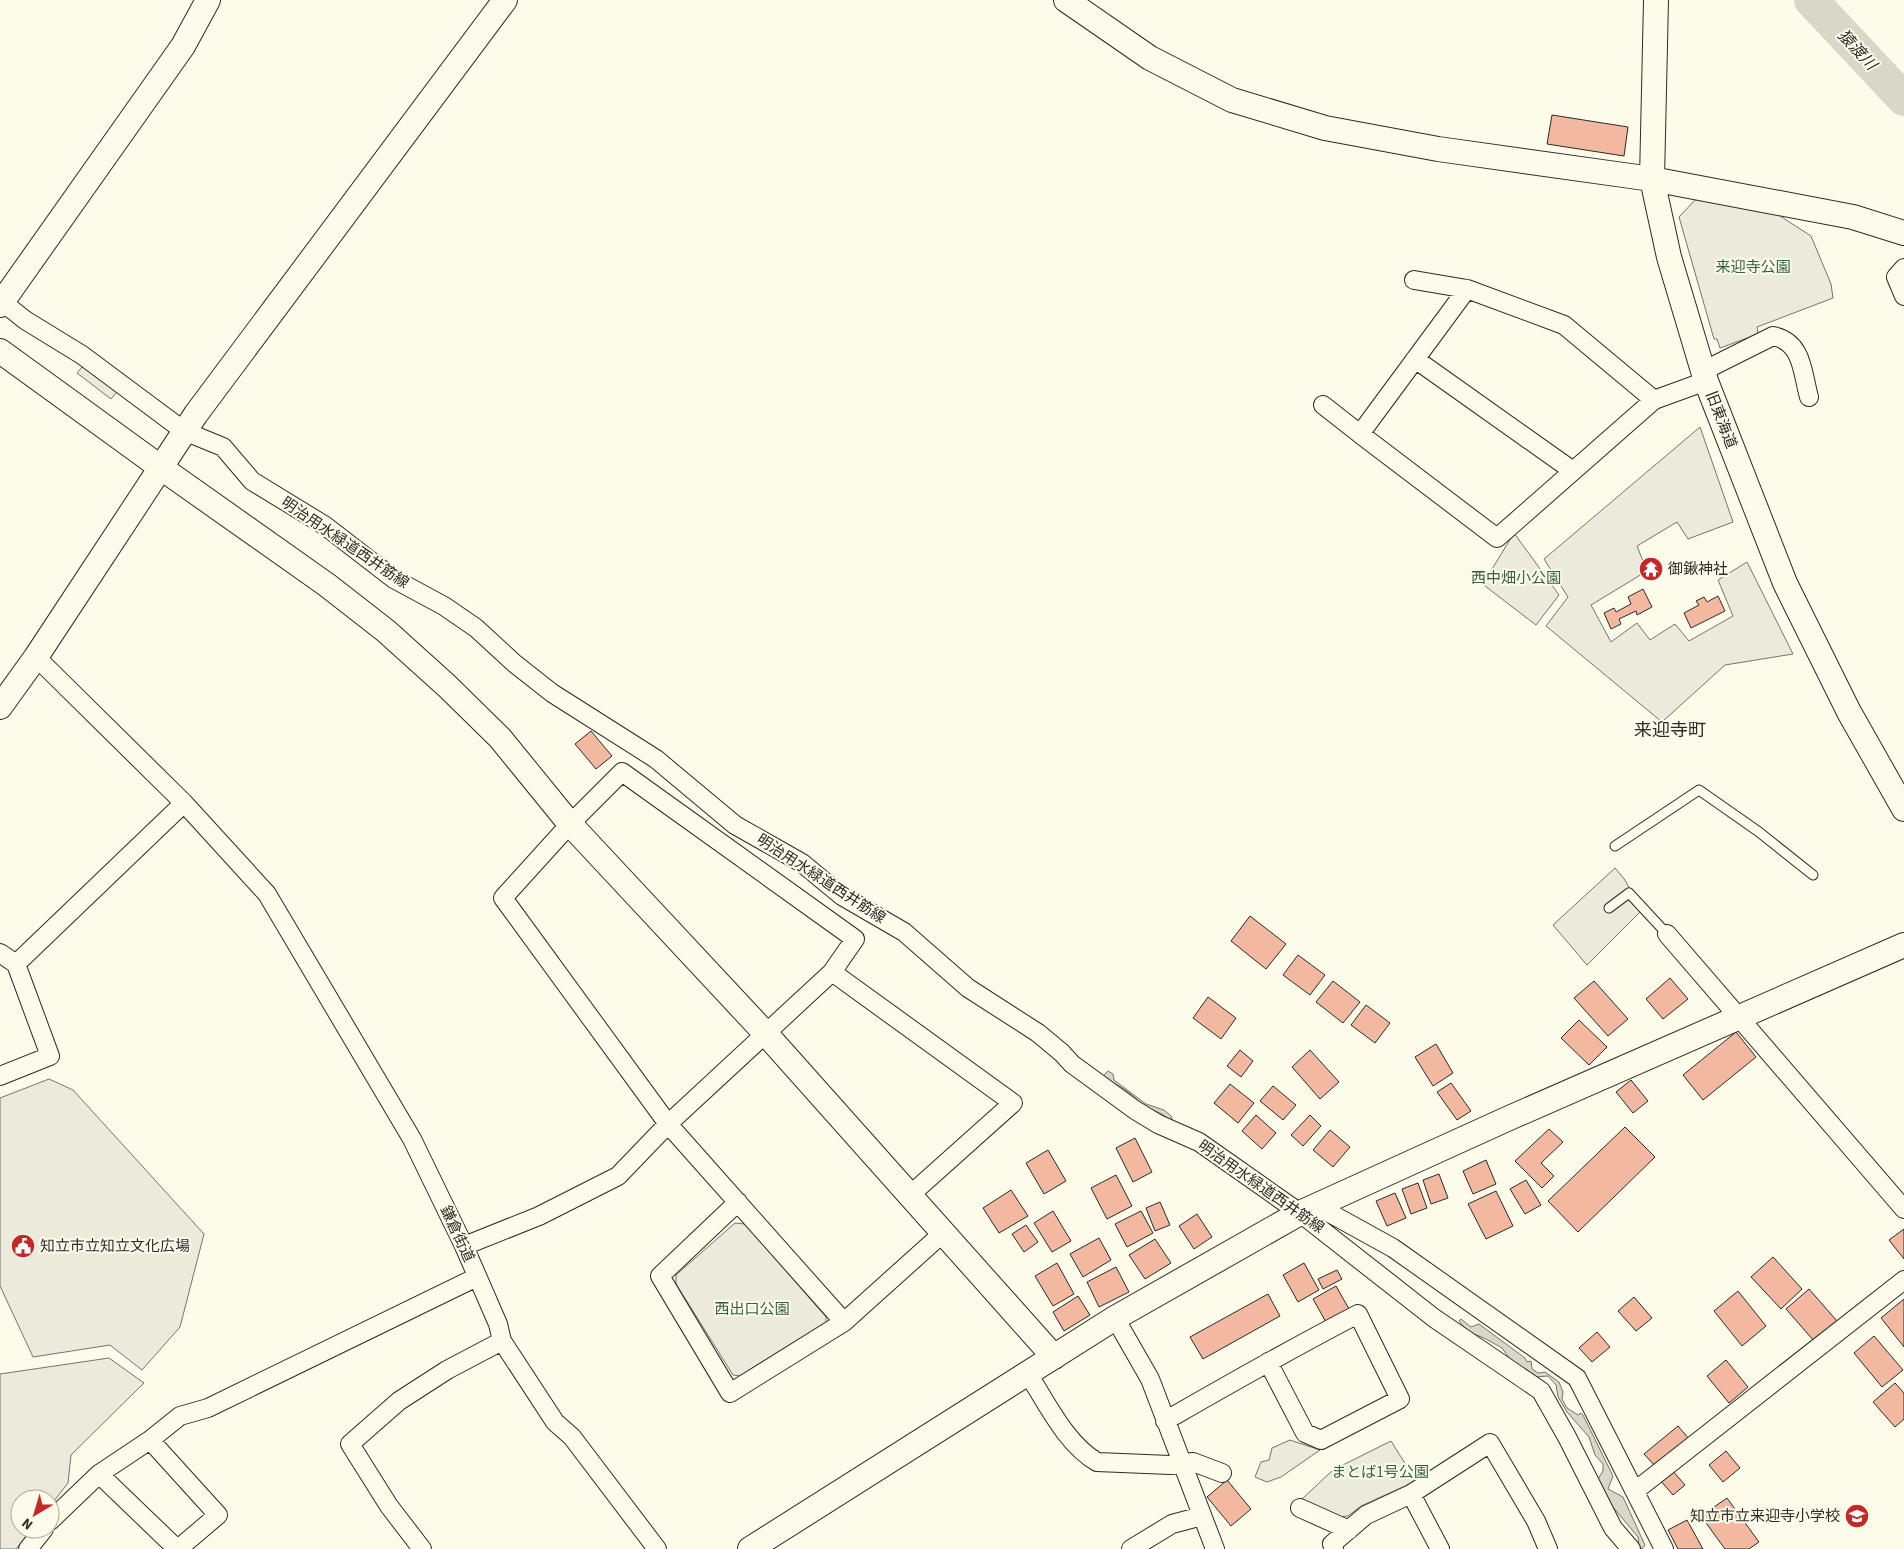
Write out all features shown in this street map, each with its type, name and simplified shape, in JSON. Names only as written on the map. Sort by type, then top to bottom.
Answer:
[{"type":"street","points":[[1,303],[183,46],[208,0]]},
{"type":"street","points":[[0,707],[36,657],[184,431],[505,0]]},
{"type":"street","points":[[1066,0],[1150,58],[1232,100],[1325,128],[1391,140],[1652,179],[1853,217],[1904,233]]},
{"type":"street","name":"旧東海道","points":[[1656,0],[1652,179],[1669,257],[1704,376],[1785,583],[1850,712],[1904,809]]},
{"type":"street","points":[[1904,268],[1896,277],[1904,296]]},
{"type":"street","points":[[1414,280],[1467,289],[1564,324],[1654,400]]},
{"type":"street","points":[[1360,434],[1467,289]]},
{"type":"street","name":"明治用水緑道西井筋線","points":[[1,303],[89,360],[184,431],[223,447],[252,481],[324,525],[394,579],[444,606],[471,625],[552,693],[656,758],[735,825],[802,864],[842,896],[904,932],[968,988],[1038,1033],[1072,1064],[1135,1110],[1158,1124],[1199,1142],[1248,1179],[1309,1210],[1434,1318],[1540,1391],[1567,1438],[1613,1528],[1631,1549]]},
{"type":"street","points":[[1323,405],[1497,538],[1654,400],[1704,376],[1774,336],[1783,338],[1796,348],[1809,397]]},
{"type":"street","points":[[0,351],[160,468],[327,585],[386,631],[500,738],[570,824],[766,1034],[1054,1357]]},
{"type":"street","points":[[1415,359],[1573,471]]},
{"type":"street","name":"鎌倉街道","points":[[36,657],[184,803],[267,894],[412,1139],[464,1246],[498,1324],[502,1341],[555,1422],[572,1437],[657,1549]]},
{"type":"street","points":[[464,1246],[539,1216],[618,1176],[668,1124],[832,972],[855,939],[622,772],[570,824],[503,898],[668,1124],[844,1322]]},
{"type":"street","points":[[16,964],[184,803]]},
{"type":"street","points":[[1667,934],[1904,1209]]},
{"type":"street","points":[[750,1549],[1115,1318],[1309,1210],[1508,1119],[1904,944]]},
{"type":"street","points":[[0,953],[16,964],[50,1056],[0,1076]]},
{"type":"street","points":[[832,972],[1013,1103],[909,1196]]},
{"type":"street","points":[[738,1202],[660,1276],[730,1393],[844,1322],[943,1233]]},
{"type":"street","points":[[1309,1210],[1392,1248],[1577,1378],[1664,1549]]},
{"type":"street","points":[[60,1511],[99,1474],[150,1440],[180,1416],[208,1408],[477,1277]]},
{"type":"street","points":[[1635,1491],[1904,1280]]},
{"type":"street","points":[[1165,1421],[1268,1362],[1358,1314],[1400,1398],[1321,1440],[1305,1433],[1268,1362]]},
{"type":"street","points":[[1115,1318],[1150,1379],[1215,1549]]},
{"type":"street","points":[[422,1549],[389,1506],[350,1444],[398,1401],[448,1370],[502,1341]]},
{"type":"street","points":[[1028,1374],[1069,1435],[1097,1462],[1161,1465],[1193,1462],[1222,1473]]},
{"type":"street","points":[[99,1474],[178,1549],[218,1515],[150,1440]]},
{"type":"street","points":[[1334,1549],[1332,1544],[1366,1515],[1411,1494],[1490,1443],[1531,1513],[1548,1549]]},
{"type":"street","points":[[1411,1494],[1440,1549]]},
{"type":"street","points":[[1300,1508],[1349,1530]]},
{"type":"street","points":[[1131,1549],[1172,1524],[1202,1516]]},
{"type":"street","points":[[28,1549],[36,1539]]},
{"type":"lane","points":[[1616,846],[1699,790],[1745,822],[1812,876]]},
{"type":"lane","points":[[1609,908],[1628,892],[1667,934]]},
{"type":"green space","name":"来迎寺公園","points":[[1696,199],[1777,214],[1811,236],[1831,284],[1833,298],[1757,327],[1758,334],[1720,348],[1717,339],[1714,339],[1679,217]]},
{"type":"green space","name":"御鍬神社","points":[[1700,427],[1733,522],[1688,539],[1677,522],[1637,546],[1647,571],[1591,605],[1611,642],[1637,623],[1650,640],[1675,624],[1689,641],[1733,616],[1718,580],[1747,562],[1793,654],[1725,665],[1662,722],[1546,626],[1568,597],[1544,559]]},
{"type":"green space","name":"西中畑小公園","points":[[1514,533],[1559,595],[1536,625],[1485,586],[1486,579]]},
{"type":"green space","points":[[1615,868],[1625,880],[1641,911],[1587,965],[1553,925]]},
{"type":"green space","points":[[49,1079],[73,1090],[204,1234],[180,1327],[142,1370],[110,1345],[33,1357],[0,1286],[0,1098]]},
{"type":"green space","name":"西出口公園","points":[[735,1223],[745,1224],[826,1317],[826,1324],[740,1376],[733,1375],[676,1284],[676,1275]]},
{"type":"green space","points":[[1290,1440],[1320,1450],[1281,1477],[1267,1482],[1255,1477],[1261,1462],[1269,1460],[1272,1448]]},
{"type":"green space","name":"まとば1号公園","points":[[1391,1441],[1416,1481],[1361,1506],[1348,1516],[1338,1517],[1302,1499],[1333,1470]]},
{"type":"shaded area","points":[[78,360],[117,392],[111,399],[77,373],[82,367]]},
{"type":"shaded area","points":[[1108,1071],[1113,1074],[1114,1080],[1146,1104],[1164,1110],[1171,1116],[1174,1125],[1171,1125],[1161,1114],[1139,1104],[1129,1092],[1103,1076]]},
{"type":"shaded area","points":[[1461,1319],[1471,1327],[1479,1324],[1525,1358],[1527,1362],[1531,1361],[1532,1369],[1538,1373],[1545,1372],[1559,1382],[1563,1392],[1562,1399],[1567,1408],[1578,1415],[1581,1413],[1583,1415],[1613,1476],[1608,1489],[1623,1497],[1645,1545],[1642,1549],[1639,1546],[1638,1537],[1612,1506],[1598,1479],[1603,1471],[1603,1464],[1595,1455],[1589,1437],[1567,1412],[1558,1397],[1556,1385],[1548,1376],[1536,1377],[1509,1358],[1502,1348],[1467,1331],[1459,1321]]},
{"type":"shaded area","points":[[109,1358],[144,1383],[71,1455],[68,1483],[60,1493],[60,1489],[10,1489],[10,1539],[24,1539],[16,1549],[0,1549],[0,1374]]},
{"type":"building","points":[[1552,115],[1628,127],[1624,156],[1547,144]]},
{"type":"building","points":[[1643,589],[1652,607],[1637,615],[1636,611],[1619,619],[1621,624],[1611,629],[1604,613],[1614,608],[1616,612],[1631,604],[1628,597]]},
{"type":"building","points":[[1718,596],[1725,611],[1691,628],[1684,613],[1699,605],[1696,601],[1704,597],[1707,602]]},
{"type":"building","points":[[591,731],[612,756],[596,769],[575,744]]},
{"type":"building","points":[[1250,916],[1286,944],[1266,969],[1231,941]]},
{"type":"building","points":[[1298,955],[1325,975],[1310,995],[1283,975]]},
{"type":"building","points":[[1670,978],[1688,999],[1663,1019],[1646,999]]},
{"type":"building","points":[[1333,981],[1360,1002],[1343,1023],[1316,1002]]},
{"type":"building","points":[[1594,981],[1628,1019],[1608,1036],[1574,998]]},
{"type":"building","points":[[1208,997],[1236,1018],[1221,1039],[1193,1018]]},
{"type":"building","points":[[1366,1005],[1390,1023],[1375,1043],[1351,1025]]},
{"type":"building","points":[[1579,1020],[1607,1047],[1589,1065],[1561,1038]]},
{"type":"building","points":[[1736,1032],[1756,1057],[1703,1100],[1683,1075]]},
{"type":"building","points":[[1436,1044],[1453,1073],[1433,1086],[1415,1057]]},
{"type":"building","points":[[1240,1050],[1253,1061],[1241,1077],[1227,1066]]},
{"type":"building","points":[[1310,1050],[1339,1082],[1320,1099],[1292,1067]]},
{"type":"building","points":[[1631,1080],[1648,1101],[1633,1113],[1616,1092]]},
{"type":"building","points":[[1451,1083],[1471,1111],[1457,1120],[1437,1092]]},
{"type":"building","points":[[1230,1084],[1254,1103],[1238,1123],[1214,1103]]},
{"type":"building","points":[[1273,1086],[1296,1105],[1283,1120],[1260,1101]]},
{"type":"building","points":[[1256,1115],[1276,1133],[1262,1149],[1242,1131]]},
{"type":"building","points":[[1310,1115],[1321,1126],[1303,1146],[1291,1135]]},
{"type":"building","points":[[1625,1127],[1655,1157],[1578,1232],[1548,1201]]},
{"type":"building","points":[[1549,1129],[1563,1142],[1541,1163],[1554,1176],[1542,1188],[1515,1161]]},
{"type":"building","points":[[1330,1130],[1350,1147],[1333,1167],[1313,1150]]},
{"type":"building","points":[[1135,1138],[1152,1172],[1133,1182],[1116,1148]]},
{"type":"building","points":[[1048,1150],[1066,1181],[1044,1194],[1026,1163]]},
{"type":"building","points":[[1486,1160],[1496,1184],[1473,1194],[1463,1171]]},
{"type":"building","points":[[1439,1174],[1448,1198],[1431,1204],[1423,1180]]},
{"type":"building","points":[[1116,1175],[1132,1206],[1107,1219],[1091,1188]]},
{"type":"building","points":[[1526,1180],[1541,1205],[1525,1214],[1510,1189]]},
{"type":"building","points":[[1418,1183],[1427,1208],[1411,1214],[1402,1189]]},
{"type":"building","points":[[1011,1190],[1028,1216],[999,1233],[983,1208]]},
{"type":"building","points":[[1496,1191],[1513,1226],[1486,1239],[1468,1204]]},
{"type":"building","points":[[1395,1193],[1406,1218],[1387,1226],[1376,1201]]},
{"type":"building","points":[[1160,1202],[1170,1225],[1155,1231],[1146,1208]]},
{"type":"building","points":[[1053,1211],[1071,1241],[1052,1252],[1034,1223]]},
{"type":"building","points":[[1141,1211],[1153,1233],[1127,1247],[1115,1224]]},
{"type":"building","points":[[1197,1214],[1212,1237],[1194,1249],[1179,1226]]},
{"type":"building","points":[[1026,1225],[1038,1242],[1024,1252],[1012,1234]]},
{"type":"building","points":[[1904,1229],[1904,1259],[1889,1240]]},
{"type":"building","points":[[1099,1238],[1111,1260],[1083,1277],[1070,1254]]},
{"type":"building","points":[[1155,1239],[1171,1263],[1145,1279],[1129,1255]]},
{"type":"building","points":[[1773,1257],[1802,1289],[1781,1309],[1751,1277]]},
{"type":"building","points":[[1057,1263],[1074,1294],[1053,1306],[1035,1276]]},
{"type":"building","points":[[1304,1263],[1319,1290],[1298,1302],[1283,1275]]},
{"type":"building","points":[[1116,1267],[1129,1292],[1099,1307],[1087,1282]]},
{"type":"building","points":[[1337,1270],[1342,1279],[1323,1289],[1318,1279]]},
{"type":"building","points":[[1336,1286],[1349,1309],[1326,1322],[1313,1299]]},
{"type":"building","points":[[1809,1289],[1837,1321],[1814,1341],[1786,1309]]},
{"type":"building","points":[[1738,1291],[1766,1326],[1742,1346],[1714,1311]]},
{"type":"building","points":[[1268,1294],[1280,1316],[1203,1359],[1190,1337]]},
{"type":"building","points":[[1078,1296],[1090,1315],[1064,1331],[1053,1312]]},
{"type":"building","points":[[1634,1297],[1652,1318],[1636,1331],[1618,1311]]},
{"type":"building","points":[[1904,1299],[1904,1347],[1881,1318]]},
{"type":"building","points":[[1597,1332],[1610,1347],[1592,1362],[1579,1348]]},
{"type":"building","points":[[1874,1336],[1903,1370],[1882,1387],[1854,1353]]},
{"type":"building","points":[[1726,1360],[1748,1387],[1729,1403],[1707,1376]]},
{"type":"building","points":[[1895,1383],[1904,1393],[1904,1419],[1895,1427],[1873,1402]]},
{"type":"building","points":[[1678,1426],[1689,1439],[1656,1467],[1644,1454]]},
{"type":"building","points":[[1726,1451],[1740,1468],[1723,1482],[1709,1465]]},
{"type":"building","points":[[1671,1469],[1685,1485],[1673,1495],[1659,1479]]},
{"type":"building","points":[[1227,1480],[1251,1509],[1231,1526],[1207,1497]]},
{"type":"building","points":[[1727,1498],[1759,1542],[1749,1549],[1725,1549],[1701,1516]]},
{"type":"building","points":[[1687,1520],[1703,1549],[1678,1549],[1668,1530]]},
{"type":"waterway","name":"猿渡川","points":[[1811,0],[1904,99]]},
{"type":"place","name":"御鍬神社","points":[[1651,569]]},
{"type":"place","name":"知立市立知立文化広場","points":[[23,1246]]},
{"type":"place","name":"知立市立来迎寺小学校","points":[[1857,1516]]},
{"type":"district","name":"来迎寺町","points":[[1670,730]]}]
